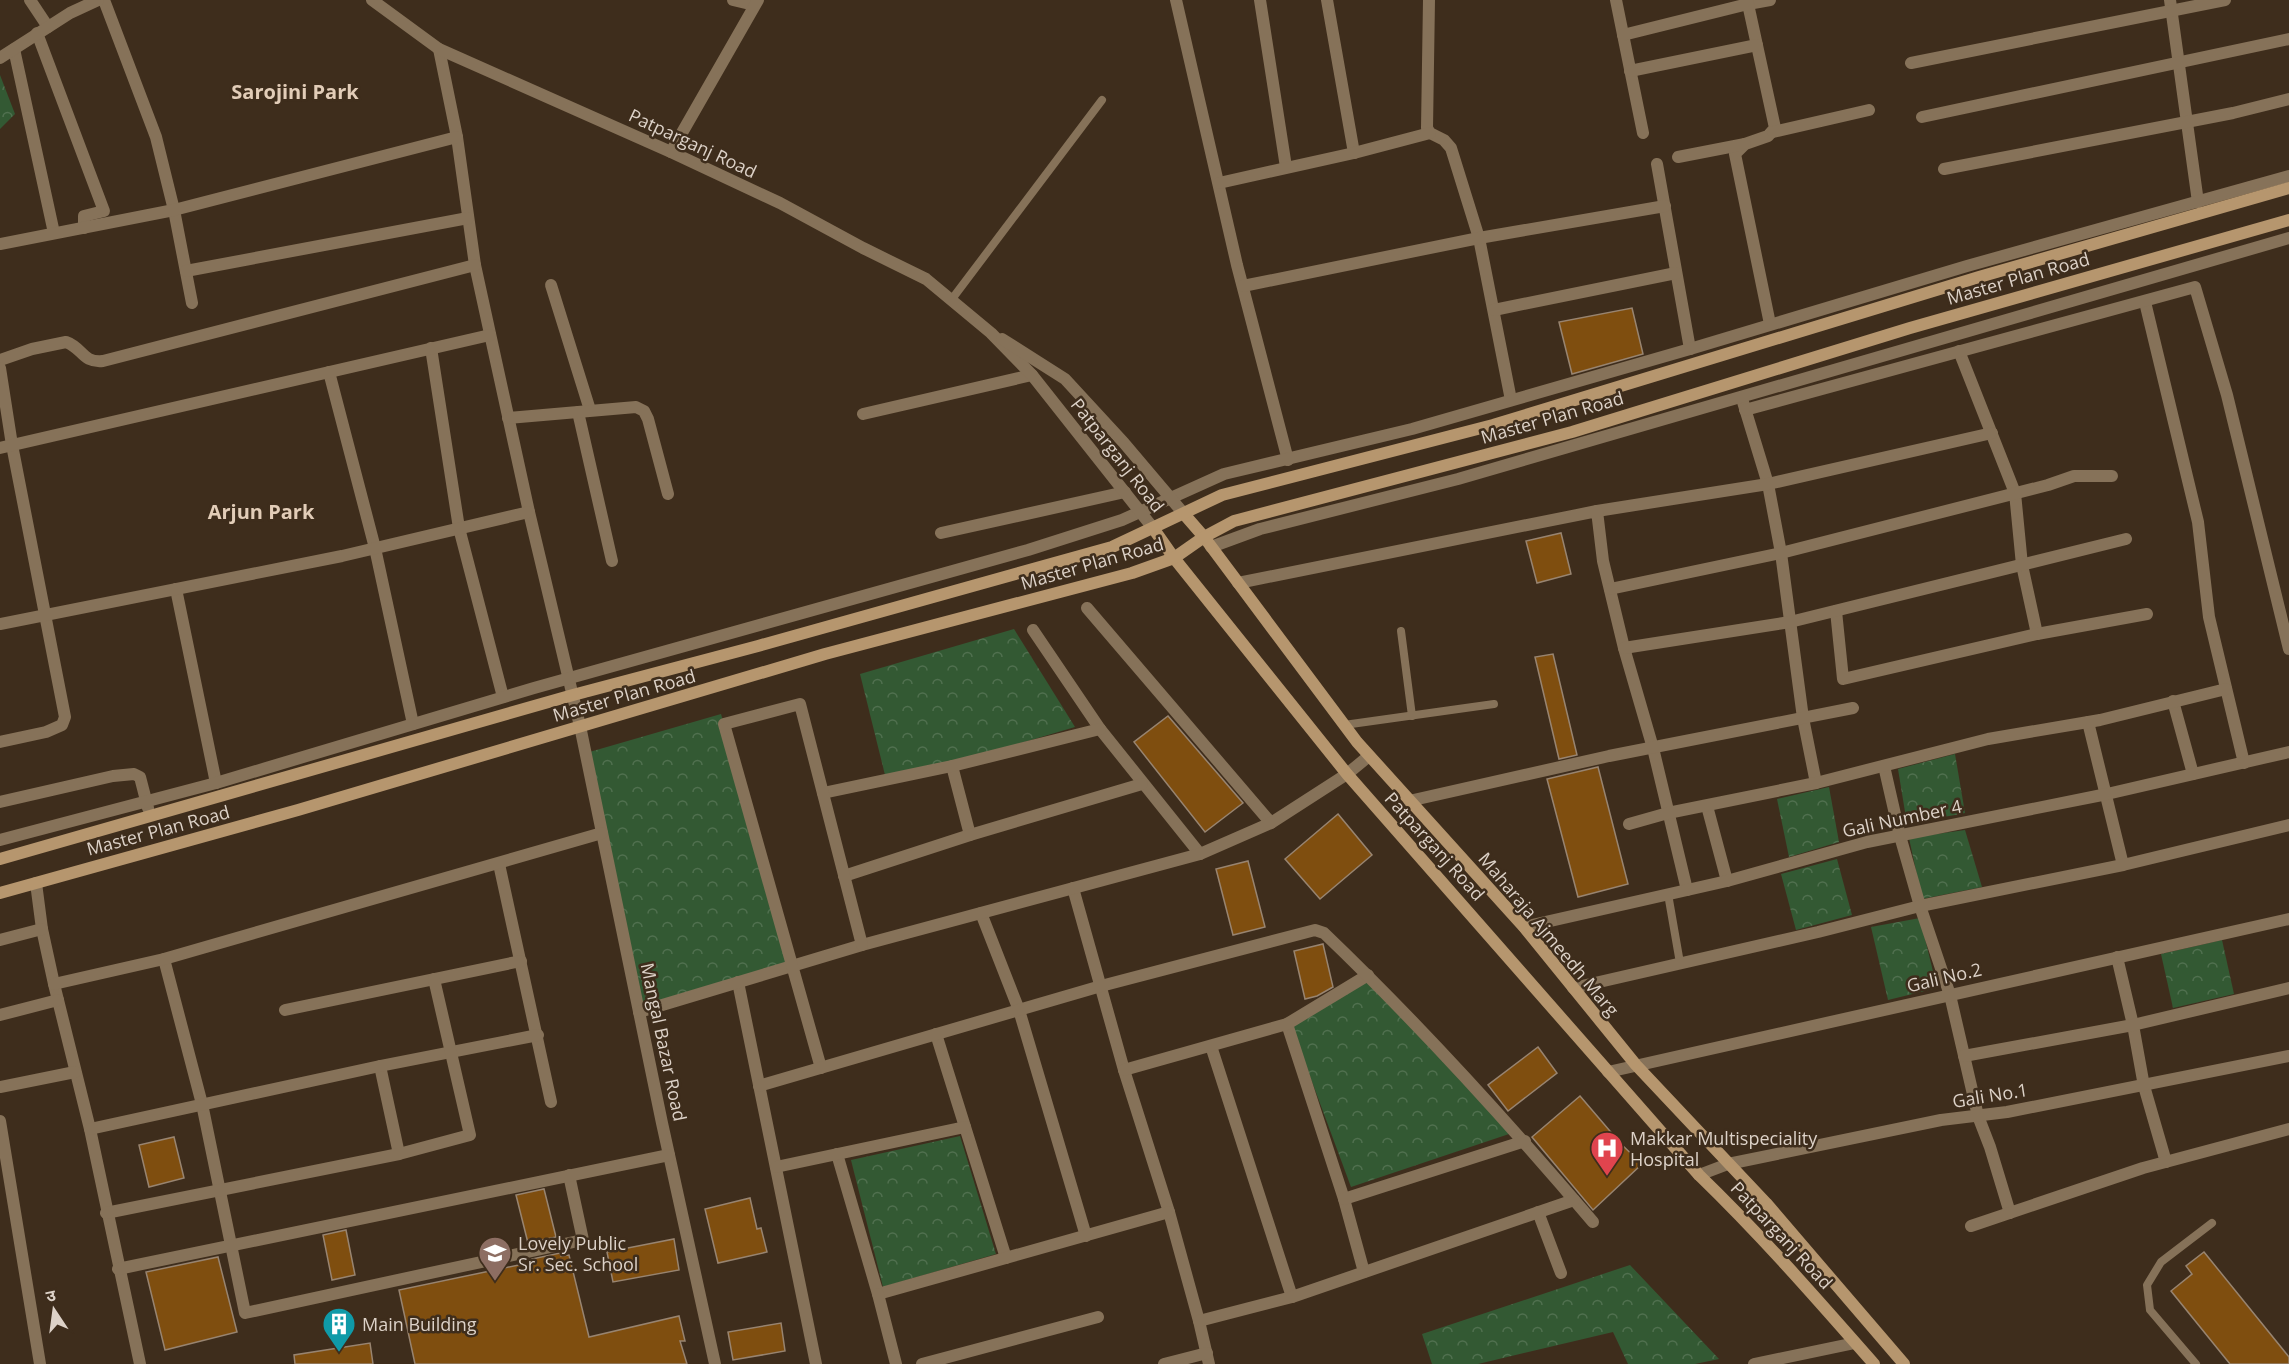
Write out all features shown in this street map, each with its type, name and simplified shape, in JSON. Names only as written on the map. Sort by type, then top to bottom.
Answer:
[{"type":"main road","name":"Master Plan Road","points":[[0,859],[573,695],[1101,550],[1222,495],[1493,425],[1979,277],[2289,188]]},
{"type":"main road","name":"Master Plan Road","points":[[0,893],[298,810],[825,654],[1132,573],[1174,558],[1208,542],[1234,521],[1572,432],[1910,328],[2289,220]]},
{"type":"main road","name":"Maharaja Ajmeedh Marg","points":[[1184,514],[1208,542],[1369,756],[1524,927],[1636,1065],[1766,1203],[1904,1364]]},
{"type":"main road","name":"Patparganj Road","points":[[1152,528],[1347,774],[1699,1175],[1780,1257],[1874,1364]]},
{"type":"street","points":[[30,0],[43,30],[104,211],[84,216],[84,228]]},
{"type":"street","points":[[0,58],[70,13],[98,0]]},
{"type":"street","points":[[104,0],[156,137],[174,210],[192,303]]},
{"type":"street","name":"Patparganj Road","points":[[372,0],[439,49],[780,203],[862,248],[926,279],[991,333],[1032,375],[1152,528]]},
{"type":"street","points":[[671,152],[756,2],[733,0]]},
{"type":"street","points":[[1176,0],[1243,286],[1288,460]]},
{"type":"street","points":[[1260,0],[1286,167]]},
{"type":"street","points":[[1327,0],[1354,153]]},
{"type":"street","points":[[1429,0],[1427,128],[1430,133],[1444,140],[1451,148],[1479,238],[1511,400]]},
{"type":"street","points":[[1616,0],[1642,133]]},
{"type":"street","points":[[1623,35],[1748,2],[1770,0]]},
{"type":"street","points":[[1911,63],[2171,6],[2225,0]]},
{"type":"street","points":[[1748,2],[1775,123],[1773,132]]},
{"type":"street","points":[[2171,6],[2198,202]]},
{"type":"street","points":[[1922,117],[2289,39]]},
{"type":"street","points":[[1630,71],[1757,45]]},
{"type":"street","points":[[14,49],[54,234]]},
{"type":"street","name":"Mangal Bazar Road","points":[[439,49],[457,137],[475,265],[529,512],[580,726],[715,1364]]},
{"type":"street","points":[[1944,169],[2188,122],[2289,99]]},
{"type":"street","points":[[1678,157],[1745,144],[1773,132],[1869,110]]},
{"type":"street","points":[[1220,183],[1354,153],[1430,133]]},
{"type":"street","points":[[0,244],[174,210],[457,137]]},
{"type":"street","points":[[1745,144],[1735,154],[1770,324]]},
{"type":"street","points":[[1657,164],[1690,349]]},
{"type":"street","points":[[0,840],[216,783],[569,679],[1028,550],[1122,520],[1224,474],[1412,429],[1967,266],[2289,176]]},
{"type":"street","points":[[1243,286],[1479,238],[1665,207]]},
{"type":"street","points":[[186,271],[468,219]]},
{"type":"street","points":[[1208,542],[1458,479],[2289,238]]},
{"type":"street","points":[[0,360],[33,349],[66,342],[74,346],[88,360],[103,361],[475,265]]},
{"type":"street","points":[[1494,310],[1676,273]]},
{"type":"street","points":[[551,285],[584,411],[612,561]]},
{"type":"street","points":[[1745,410],[2195,287],[2227,395],[2289,649]]},
{"type":"street","points":[[2145,302],[2198,522],[2208,616],[2244,763]]},
{"type":"street","name":"Patparganj Road","points":[[991,333],[1065,379],[1184,514]]},
{"type":"street","points":[[6,446],[490,335]]},
{"type":"street","points":[[431,348],[459,528],[503,698]]},
{"type":"street","points":[[1959,351],[2015,493],[2022,566],[2037,634]]},
{"type":"street","points":[[0,368],[6,446],[45,615],[63,704],[64,723],[53,730],[0,742]]},
{"type":"street","points":[[328,372],[375,548],[413,724]]},
{"type":"street","points":[[863,414],[1032,375]]},
{"type":"street","points":[[1741,397],[1768,484],[1803,718],[1816,783]]},
{"type":"street","points":[[508,418],[630,406],[644,411],[668,494]]},
{"type":"street","points":[[1238,583],[1597,511],[1768,484],[1992,434]]},
{"type":"street","points":[[1610,589],[1780,553],[2074,476],[2112,476]]},
{"type":"street","points":[[941,533],[1125,492]]},
{"type":"street","points":[[1597,511],[1603,561],[1624,648],[1653,748],[1687,890]]},
{"type":"street","points":[[0,624],[375,548],[529,512]]},
{"type":"street","points":[[1624,648],[1790,622],[2126,539]]},
{"type":"street","points":[[176,589],[216,783]]},
{"type":"street","points":[[1087,608],[1271,823]]},
{"type":"street","points":[[1836,611],[1843,679],[2037,634],[2147,614]]},
{"type":"street","points":[[1033,630],[1100,729],[1200,854]]},
{"type":"street","points":[[1629,824],[1668,813],[1816,783],[1988,739],[2088,722],[2226,689]]},
{"type":"street","points":[[2173,701],[2193,774]]},
{"type":"street","points":[[821,1068],[794,965],[724,723],[800,704],[862,945]]},
{"type":"street","points":[[1409,801],[1653,748],[1853,708]]},
{"type":"street","points":[[2088,722],[2123,865]]},
{"type":"street","points":[[823,793],[952,766],[1100,729]]},
{"type":"street","name":"Gali Number 4","points":[[1524,927],[1727,881],[1867,842],[2107,794],[2289,752]]},
{"type":"street","points":[[639,1012],[862,945],[1200,854],[1271,823],[1347,774],[1369,756]]},
{"type":"street","points":[[952,766],[970,835]]},
{"type":"street","points":[[1884,766],[1900,836],[1920,906],[1950,994],[1978,1116],[2010,1213]]},
{"type":"street","points":[[0,802],[113,776],[134,774],[140,777],[150,816]]},
{"type":"street","points":[[844,876],[970,835],[1142,784]]},
{"type":"street","points":[[1707,806],[1727,881]]},
{"type":"street","points":[[1573,988],[1920,906],[2123,865],[2289,825]]},
{"type":"street","points":[[54,984],[164,959],[602,833]]},
{"type":"street","points":[[499,864],[551,1102]]},
{"type":"street","points":[[36,883],[42,929],[90,1129],[106,1213],[140,1364]]},
{"type":"street","points":[[1073,888],[1124,1070],[1168,1212],[1208,1358],[1164,1364]]},
{"type":"street","points":[[981,914],[1019,1010],[1086,1236]]},
{"type":"street","name":"Gali No.2","points":[[1608,1072],[2289,919]]},
{"type":"street","points":[[0,940],[42,929]]},
{"type":"street","points":[[759,1086],[1101,986],[1315,930],[1324,933],[1368,975],[1525,1141],[1593,1222]]},
{"type":"street","points":[[2117,957],[2144,1086],[2166,1162]]},
{"type":"street","points":[[164,959],[202,1104],[245,1313],[583,1240],[569,1175]]},
{"type":"street","points":[[285,1010],[521,961]]},
{"type":"street","points":[[1124,1070],[1287,1024],[1368,975]]},
{"type":"street","points":[[106,1213],[399,1154],[470,1135],[434,979]]},
{"type":"street","points":[[738,982],[816,1364]]},
{"type":"street","points":[[1964,1056],[2133,1025],[2289,988]]},
{"type":"street","points":[[0,1015],[58,1000]]},
{"type":"street","points":[[1287,1024],[1344,1199],[1364,1272]]},
{"type":"street","points":[[936,1034],[1006,1258]]},
{"type":"street","points":[[90,1129],[380,1066],[538,1035]]},
{"type":"street","points":[[1211,1046],[1292,1297]]},
{"type":"street","name":"Gali No.1","points":[[1699,1175],[1728,1164],[1941,1120],[1978,1116],[2144,1086],[2289,1056]]},
{"type":"street","points":[[380,1066],[399,1154]]},
{"type":"street","points":[[0,1087],[75,1072]]},
{"type":"street","points":[[0,1121],[40,1364]]},
{"type":"street","points":[[776,1167],[965,1127]]},
{"type":"street","points":[[1971,1226],[2166,1162],[2289,1129]]},
{"type":"street","points":[[1344,1199],[1525,1141]]},
{"type":"street","points":[[837,1154],[896,1364]]},
{"type":"street","points":[[118,1269],[669,1155]]},
{"type":"street","points":[[1199,1321],[1292,1297],[1574,1200]]},
{"type":"street","points":[[878,1294],[1168,1212]]},
{"type":"street","points":[[1538,1212],[1561,1273]]},
{"type":"street","points":[[922,1364],[1098,1317]]},
{"type":"street","points":[[1754,1364],[1855,1342]]},
{"type":"lane","points":[[952,299],[1102,100]]},
{"type":"lane","points":[[1401,631],[1412,716]]},
{"type":"lane","points":[[1344,725],[1494,704]]},
{"type":"lane","points":[[1668,894],[1680,963]]},
{"type":"lane","points":[[2196,1364],[2150,1310],[2147,1284],[2161,1262],[2212,1223]]},
{"type":"green space","points":[[0,75],[15,114],[0,129]]},
{"type":"green space","points":[[1014,629],[1075,727],[887,783],[860,674]]},
{"type":"green space","points":[[721,714],[794,965],[639,1012],[586,753]]},
{"type":"green space","points":[[1955,754],[1965,813],[1907,824],[1898,769]]},
{"type":"green space","points":[[1829,787],[1839,842],[1789,857],[1777,799]]},
{"type":"green space","points":[[1965,830],[1982,887],[1922,899],[1909,838]]},
{"type":"green space","points":[[1837,859],[1852,915],[1796,930],[1781,874]]},
{"type":"green space","points":[[1920,918],[1937,988],[1888,1000],[1871,927]]},
{"type":"green space","points":[[2222,940],[2234,994],[2173,1008],[2161,954]]},
{"type":"green space","points":[[1375,977],[1512,1133],[1351,1187],[1291,1025]]},
{"type":"green space","points":[[960,1136],[996,1254],[883,1287],[851,1160]]},
{"type":"green space","points":[[1630,1265],[1719,1359],[1695,1364],[1628,1364],[1613,1332],[1478,1364],[1432,1364],[1422,1334]]},
{"type":"building","points":[[1632,308],[1643,354],[1572,374],[1559,322]]},
{"type":"building","points":[[1561,533],[1571,574],[1537,583],[1526,541]]},
{"type":"building","points":[[1553,654],[1577,755],[1559,759],[1535,657]]},
{"type":"building","points":[[1168,716],[1243,803],[1205,832],[1134,742]]},
{"type":"building","points":[[1598,767],[1628,884],[1578,897],[1547,779]]},
{"type":"building","points":[[1338,814],[1372,855],[1320,899],[1285,859]]},
{"type":"building","points":[[1248,861],[1265,927],[1233,935],[1216,869]]},
{"type":"building","points":[[1323,944],[1333,987],[1317,996],[1305,999],[1294,951]]},
{"type":"building","points":[[1538,1047],[1557,1073],[1508,1111],[1488,1085]]},
{"type":"building","points":[[1580,1096],[1621,1144],[1642,1164],[1593,1210],[1532,1137]]},
{"type":"building","points":[[174,1137],[184,1178],[149,1187],[139,1145]]},
{"type":"building","points":[[544,1189],[556,1237],[528,1243],[516,1195]]},
{"type":"building","points":[[750,1198],[757,1229],[761,1228],[767,1252],[718,1263],[705,1209]]},
{"type":"building","points":[[346,1230],[355,1275],[332,1280],[323,1235]]},
{"type":"building","points":[[674,1239],[679,1270],[613,1282],[607,1252]]},
{"type":"building","points":[[2204,1252],[2289,1357],[2289,1364],[2230,1364],[2171,1291],[2192,1274],[2186,1266]]},
{"type":"building","points":[[560,1253],[561,1256],[569,1255],[589,1337],[679,1316],[685,1341],[680,1341],[687,1364],[415,1364],[399,1290],[533,1262],[532,1259]]},
{"type":"building","points":[[218,1257],[237,1332],[165,1350],[146,1272]]},
{"type":"building","points":[[781,1323],[785,1351],[733,1360],[728,1332]]},
{"type":"building","name":"Main Building","points":[[370,1343],[373,1364],[295,1364],[294,1355]]},
{"type":"place","name":"Makkar Multispeciality Hospital","points":[[1607,1177]]},
{"type":"place","name":"Lovely Public Sr. Sec. School","points":[[495,1282]]},
{"type":"place","name":"Main Building","points":[[339,1353]]},
{"type":"district","name":"Sarojini Park","points":[[295,91]]},
{"type":"district","name":"Arjun Park","points":[[261,511]]}]
